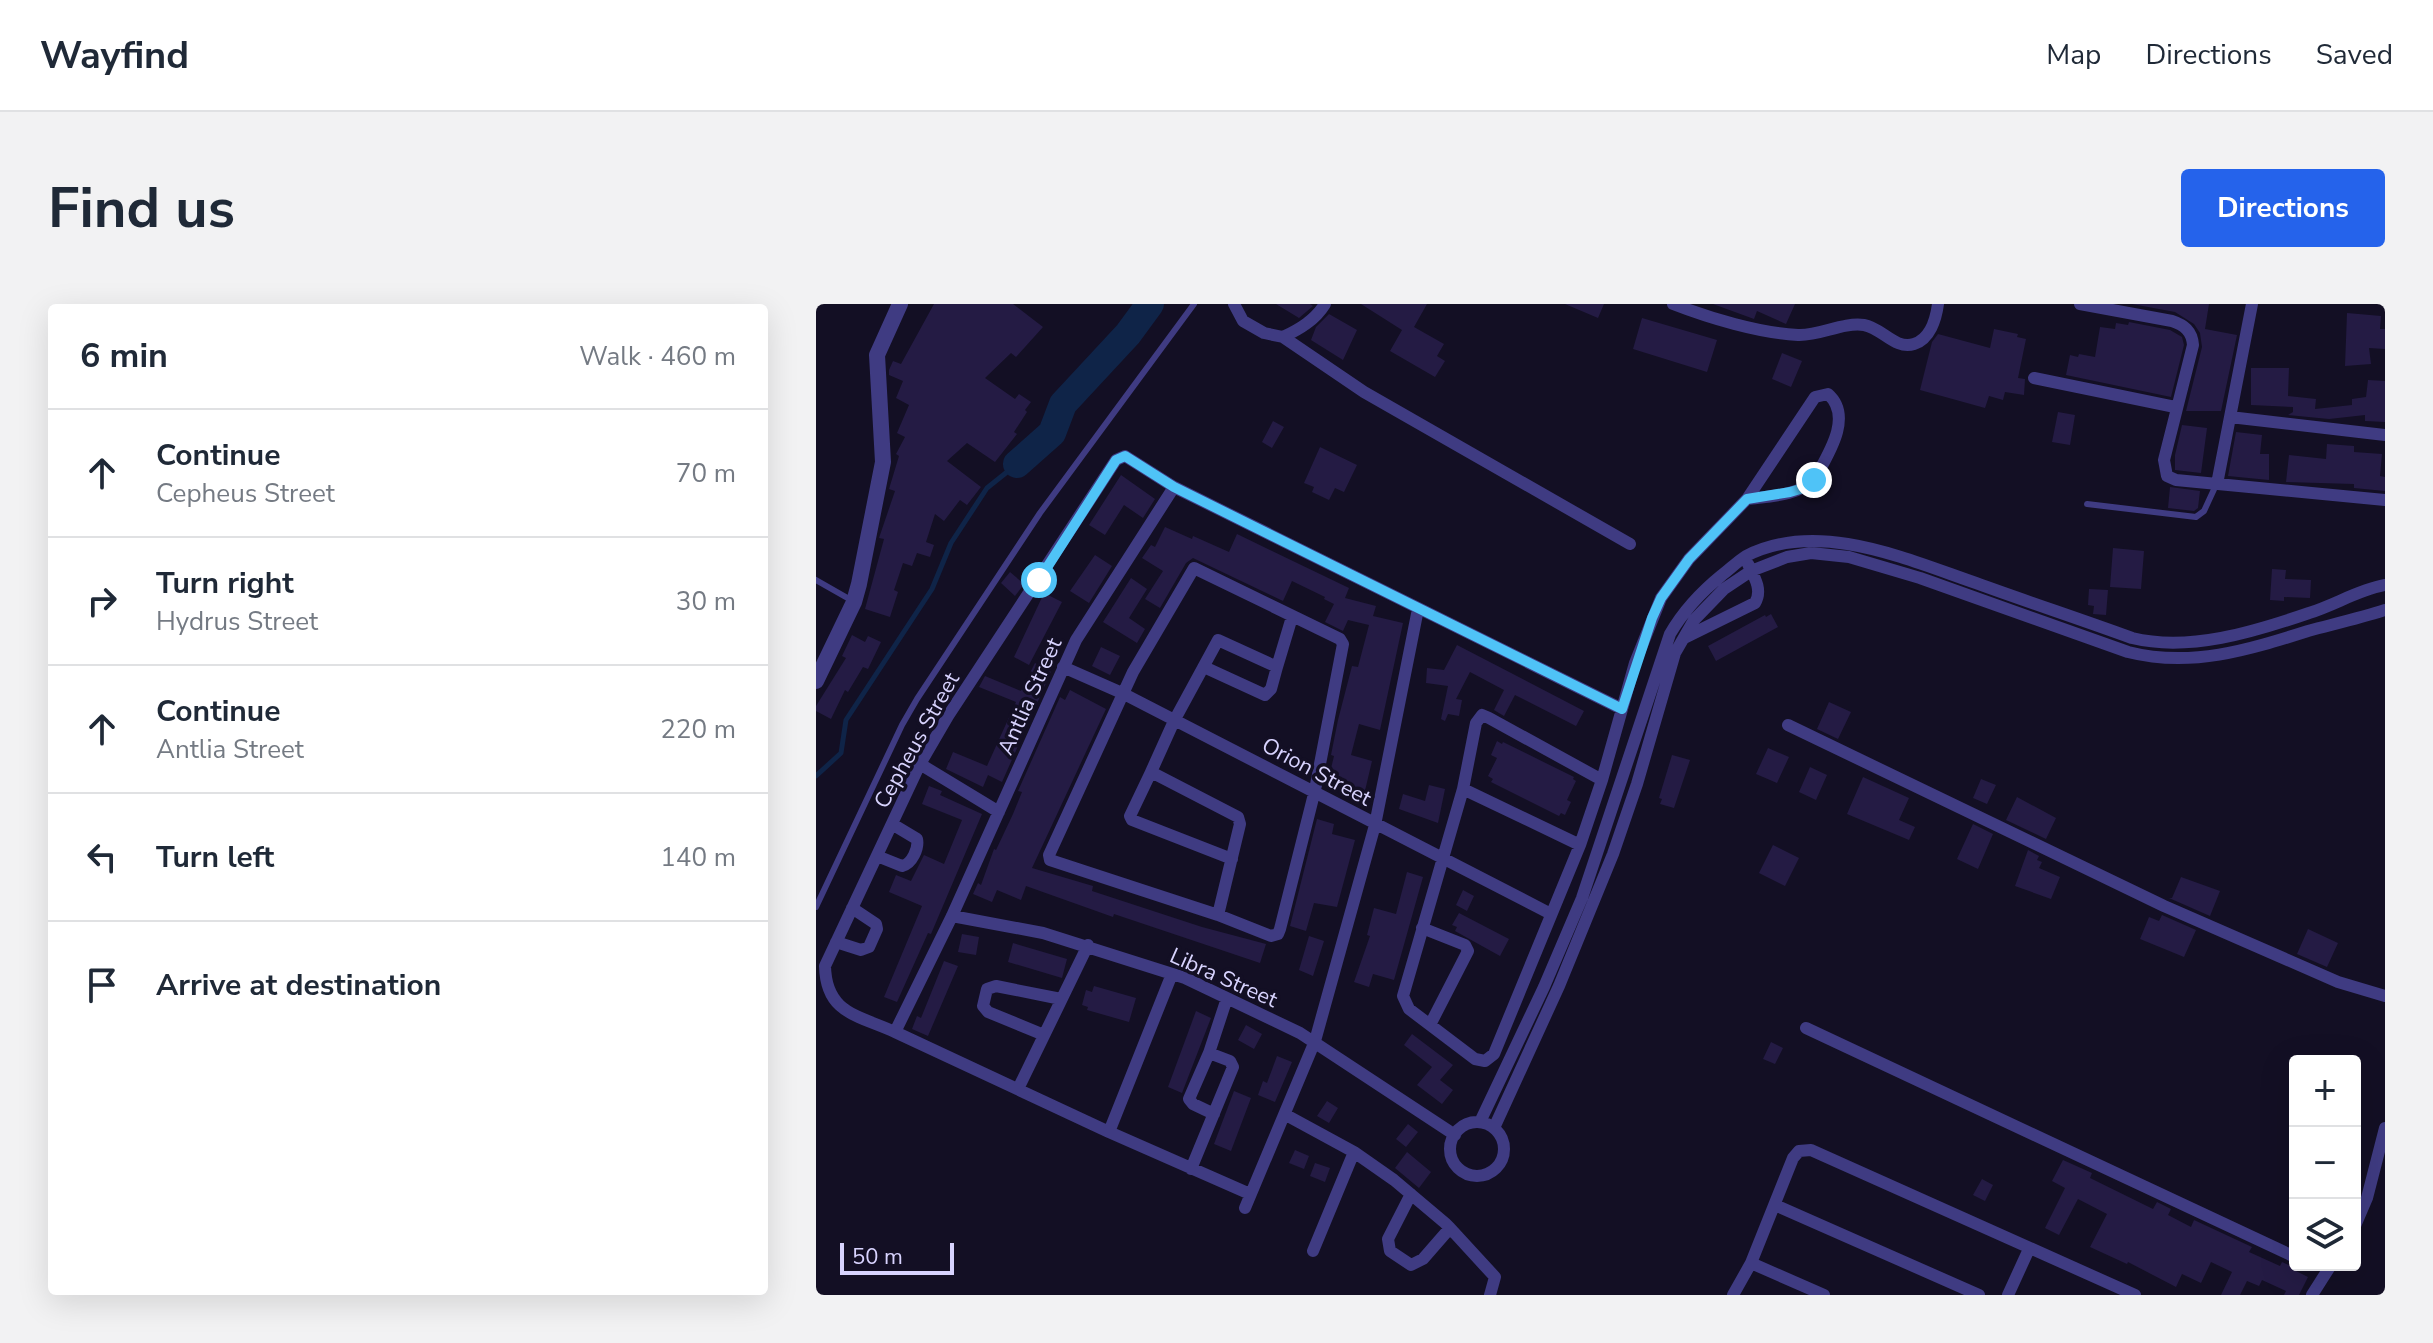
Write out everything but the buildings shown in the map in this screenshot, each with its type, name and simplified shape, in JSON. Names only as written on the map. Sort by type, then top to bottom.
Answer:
[{"type":"street","points":[[816,681],[822,651],[854,602],[883,462],[877,355],[900,304]]},
{"type":"street","points":[[1234,304],[1243,321],[1264,333],[1283,337],[1364,392],[1630,544]]},
{"type":"street","points":[[1283,337],[1300,329],[1319,314],[1325,304]]},
{"type":"street","points":[[1673,304],[1725,320],[1799,335],[1864,325],[1907,346],[1918,343],[1934,324],[1938,304]]},
{"type":"street","points":[[2080,304],[2172,321],[2188,330],[2193,345],[2164,460],[2167,476],[2176,480],[2385,500]]},
{"type":"street","points":[[2217,484],[2252,304]]},
{"type":"street","points":[[2034,378],[2175,407]]},
{"type":"street","points":[[1602,780],[1482,715],[1476,723],[1463,789],[1403,996],[1409,1009],[1475,1059],[1485,1061],[1494,1054],[1580,845],[1602,780],[1639,653],[1661,598],[1689,559],[1747,499],[1815,397],[1828,394],[1839,409],[1840,423],[1814,480],[1807,487],[1790,492],[1747,499]]},
{"type":"street","points":[[2230,417],[2385,435]]},
{"type":"street","name":"Cepheus Street","points":[[895,1032],[839,1007],[831,998],[825,982],[825,966],[920,764],[948,716],[1120,456],[1125,456],[1174,487]]},
{"type":"street","points":[[1174,487],[1622,709]]},
{"type":"street","name":"Antlia Street","points":[[895,1032],[952,916],[1082,628],[1174,487]]},
{"type":"street","points":[[1480,1122],[1613,854],[1679,618],[1705,588],[1745,557],[1773,546],[1808,541],[1915,562],[2132,638],[2168,643],[2230,635],[2310,613],[2380,586],[2385,610],[2215,657],[2167,658],[2128,652],[1850,551],[1811,553],[1770,562],[1751,571],[1724,589],[1676,636]]},
{"type":"street","points":[[1676,636],[1755,603],[1759,593],[1745,557]]},
{"type":"street","points":[[1194,568],[1292,617],[1340,639],[1343,644],[1315,790],[1278,934],[1271,936],[1218,915],[1050,860],[1049,855],[1122,693],[1148,643],[1194,568]]},
{"type":"street","points":[[1245,1208],[1315,1041],[1375,825],[1418,609]]},
{"type":"street","points":[[2310,613],[2315,629]]},
{"type":"street","points":[[1204,667],[1265,695],[1271,689],[1292,617]]},
{"type":"street","points":[[1232,859],[1132,820],[1130,816],[1174,721],[1216,643],[1221,640],[1277,667]]},
{"type":"street","points":[[2167,658],[2168,643]]},
{"type":"street","name":"Orion Street","points":[[1063,667],[1122,693],[1315,790],[1375,825],[1442,856],[1551,914]]},
{"type":"street","points":[[1788,725],[2179,912],[2338,982],[2385,996]]},
{"type":"street","points":[[920,764],[999,812]]},
{"type":"street","points":[[1151,772],[1238,817],[1240,824],[1218,915]]},
{"type":"street","points":[[1463,789],[1580,845]]},
{"type":"street","points":[[877,856],[902,866],[910,862],[919,843],[892,824]]},
{"type":"street","points":[[836,942],[861,950],[869,947],[877,929],[876,924],[852,908]]},
{"type":"street","name":"Libra Street","points":[[952,916],[1043,933],[1172,974],[1315,1041],[1455,1135]]},
{"type":"street","points":[[1422,928],[1465,945],[1468,951],[1431,1023]]},
{"type":"street","points":[[1494,1128],[1570,943]]},
{"type":"street","points":[[1018,1089],[1088,945]]},
{"type":"street","points":[[1109,1132],[1172,974]]},
{"type":"street","points":[[1044,1035],[988,1012],[983,1006],[987,989],[996,986],[1061,999]]},
{"type":"street","points":[[1214,1114],[1189,1099],[1209,1053],[1227,998]]},
{"type":"street","points":[[1806,1028],[2289,1254]]},
{"type":"street","points":[[895,1032],[1250,1194]]},
{"type":"street","points":[[1191,1169],[1233,1064],[1209,1053]]},
{"type":"street","points":[[1286,1115],[1354,1152],[1411,1194],[1450,1228],[1495,1277],[1490,1295]]},
{"type":"street","points":[[1480,1122],[1494,1128],[1503,1143],[1502,1160],[1497,1168],[1482,1176],[1465,1173],[1453,1161],[1450,1152],[1455,1135],[1468,1124],[1480,1122]]},
{"type":"street","points":[[2361,1212],[2385,1128]]},
{"type":"street","points":[[1733,1295],[1751,1263],[1793,1158],[1799,1151],[1811,1150],[2135,1295]]},
{"type":"street","points":[[1313,1251],[1354,1152]]},
{"type":"street","points":[[1411,1194],[1388,1239],[1390,1251],[1415,1265],[1450,1228]]},
{"type":"street","points":[[1775,1205],[1979,1295]]},
{"type":"street","points":[[2008,1295],[2029,1249]]},
{"type":"street","points":[[1751,1263],[1824,1295]]},
{"type":"street","points":[[2312,1295],[2327,1271]]},
{"type":"lane","points":[[816,907],[917,699],[1057,489],[1194,304]]},
{"type":"lane","points":[[2087,504],[2196,517],[2204,511],[2217,484]]},
{"type":"lane","points":[[816,580],[854,602]]},
{"type":"waterway","points":[[1017,464],[1052,433],[1063,404],[1128,334],[1150,304]]},
{"type":"waterway","points":[[816,776],[841,753],[846,720],[932,589],[951,543],[987,488],[1017,464]]},
{"type":"route","points":[[1039,580],[1116,460],[1125,456],[1174,487],[1622,709],[1652,618],[1661,598],[1689,559],[1747,499],[1790,492],[1807,487],[1814,480]]}]
